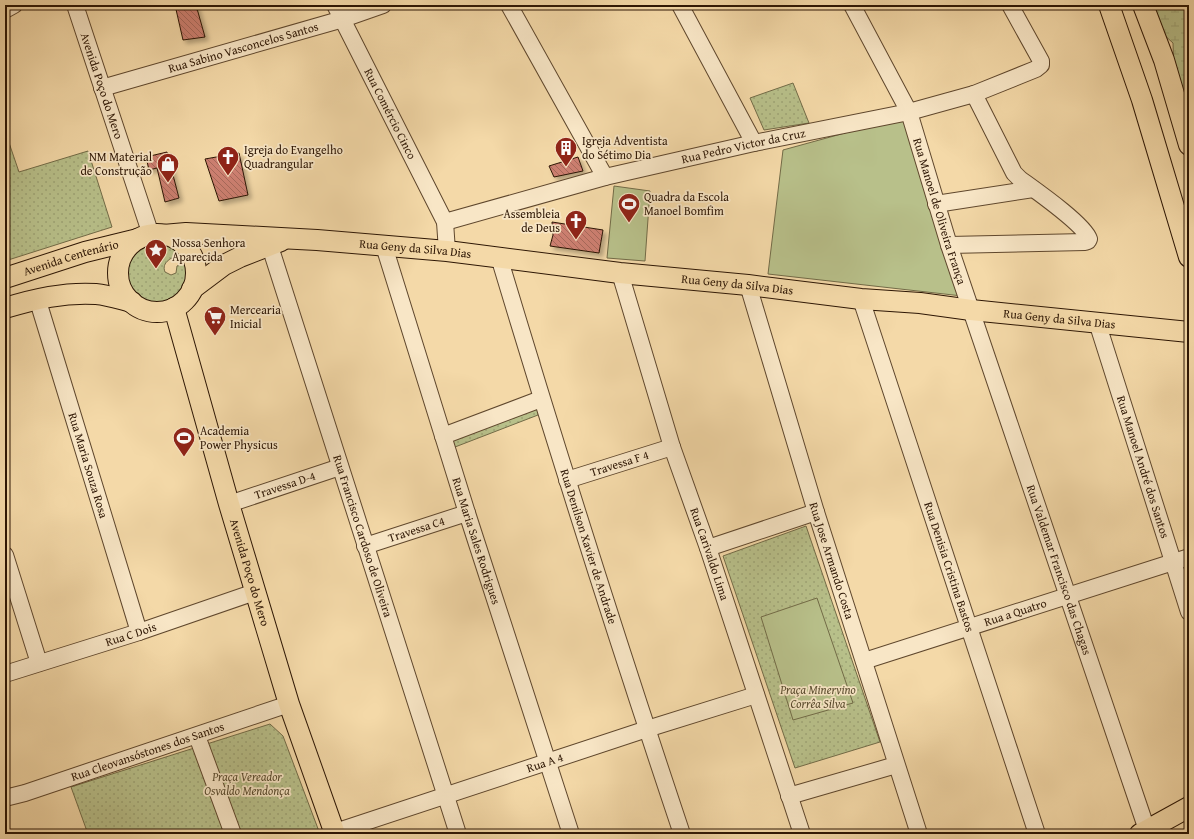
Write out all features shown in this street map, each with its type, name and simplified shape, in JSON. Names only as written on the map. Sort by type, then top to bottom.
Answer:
[{"type":"main road","points":[[1109,5],[1142,100],[1189,258]]},
{"type":"main road","points":[[1143,5],[1164,60],[1189,145]]},
{"type":"main road","name":"Rua Geny da Silva Dias","points":[[151,236],[186,233],[274,240],[317,240],[447,251],[620,273],[748,285],[861,299],[920,303],[971,310],[1189,332]]},
{"type":"main road","points":[[151,236],[174,238],[184,245],[191,254],[195,266],[196,277],[192,289],[183,302],[174,308],[164,311],[142,309],[132,302],[124,293],[119,281],[118,269],[122,257],[128,247],[151,236]]},
{"type":"main road","name":"Avenida Centenário","points":[[5,278],[85,252],[151,236]]},
{"type":"main road","name":"Rua Geny da Silva Dias","points":[[192,289],[224,265],[274,240]]},
{"type":"main road","points":[[5,308],[37,298],[59,294],[97,294],[132,302]]},
{"type":"main road","name":"Avenida Poço do Mero","points":[[174,308],[229,504],[289,704],[335,833]]},
{"type":"main road","points":[[1143,832],[1189,807]]},
{"type":"street","points":[[5,10],[14,5]]},
{"type":"street","name":"Avenida Poço do Mero","points":[[75,5],[151,236]]},
{"type":"street","name":"Rua Comércio Cinco","points":[[335,5],[445,222]]},
{"type":"street","name":"Rua Sabino Vasconcelos Santos","points":[[102,88],[343,19],[383,5]]},
{"type":"street","points":[[509,5],[604,177]]},
{"type":"street","points":[[680,5],[754,143]]},
{"type":"street","name":"Rua Manoel de Oliveira França","points":[[852,5],[909,112],[936,204],[971,310]]},
{"type":"street","name":"Rua Pedro Victor da Cruz","points":[[445,222],[604,177],[754,143],[909,112],[974,94],[1040,66],[1041,61],[1010,5]]},
{"type":"street","points":[[949,245],[1085,242],[1089,239],[1084,231],[1066,214],[1020,179],[1009,165],[974,94]]},
{"type":"street","points":[[936,204],[1033,189]]},
{"type":"street","points":[[445,222],[447,251]]},
{"type":"street","name":"Rua Francisco Cardoso de Oliveira","points":[[274,240],[340,467],[458,834]]},
{"type":"street","name":"Rua Maria Sales Rodrigues","points":[[384,246],[467,513],[571,834]]},
{"type":"street","name":"Rua Denilson Xavier de Andrade","points":[[499,257],[567,480],[682,834]]},
{"type":"street","name":"Rua Carivaldo Lima","points":[[620,273],[672,447],[708,548],[802,834]]},
{"type":"street","name":"Rua Jose Armando Costa","points":[[748,285],[816,512],[919,834]]},
{"type":"street","name":"Rua Maria Souza Rosa","points":[[37,298],[139,632]]},
{"type":"street","name":"Rua Denisia Cristina Bastos","points":[[861,299],[1037,834]]},
{"type":"street","name":"Rua Valdemar Francisco das Chagas","points":[[971,310],[1068,596],[1143,832]]},
{"type":"street","name":"Rua Manoel André dos Santos","points":[[1097,322],[1189,612]]},
{"type":"street","points":[[443,436],[542,399]]},
{"type":"street","name":"Travessa F 4","points":[[567,480],[672,447]]},
{"type":"street","name":"Travessa D-4","points":[[229,504],[340,467]]},
{"type":"street","points":[[708,548],[816,512]]},
{"type":"street","name":"Travessa C4","points":[[365,546],[467,513]]},
{"type":"street","points":[[5,555],[39,663]]},
{"type":"street","name":"Rua a Quatro","points":[[864,661],[1189,557]]},
{"type":"street","name":"Rua C Dois","points":[[5,674],[139,632],[255,592]]},
{"type":"street","name":"Rua A 4","points":[[335,833],[445,795],[756,695]]},
{"type":"street","name":"Rua Cleovansóstones dos Santos","points":[[5,798],[25,793],[289,704]]},
{"type":"street","points":[[196,736],[233,834]]},
{"type":"street","points":[[789,796],[896,765]]},
{"type":"green space","points":[[1131,5],[1189,5],[1189,102],[1174,78],[1173,43]]},
{"type":"green space","points":[[793,83],[809,123],[764,130],[750,98]]},
{"type":"green space","points":[[914,114],[962,296],[768,274],[783,150]]},
{"type":"green space","points":[[5,131],[19,172],[88,151],[112,227],[5,261]]},
{"type":"green space","name":"Quadra da Escola Manoel Bomfim","points":[[614,186],[650,191],[645,261],[607,258]]},
{"type":"green space","points":[[155,244],[175,249],[181,255],[168,260],[164,268],[165,272],[171,275],[176,273],[177,266],[181,264],[183,257],[186,260],[189,274],[186,288],[177,300],[165,307],[150,306],[134,295],[128,284],[127,271],[132,259],[141,250]]},
{"type":"green space","points":[[539,405],[538,415],[455,447],[452,439]]},
{"type":"green space","name":"Praça Minervino Corrêa Silva","points":[[806,526],[880,742],[795,768],[723,556]]},
{"type":"green space","points":[[817,598],[853,703],[793,720],[761,617]]},
{"type":"green space","name":"Praça Vereador Osvaldo Mendonça","points":[[270,724],[283,736],[320,834],[88,834],[71,787]]},
{"type":"building","points":[[175,5],[196,5],[205,37],[183,40]]},
{"type":"building","name":"NM Material de Construção","points":[[167,152],[179,198],[165,202],[157,168],[149,170],[146,157]]},
{"type":"building","name":"Igreja do Evangelho Quadrangular","points":[[239,153],[248,195],[219,201],[205,159]]},
{"type":"building","name":"Igreja Adventista do Sétimo Dia","points":[[578,157],[583,171],[554,177],[549,166]]},
{"type":"building","name":"Assembleia de Deus","points":[[552,222],[603,230],[599,253],[550,246],[553,235]]},
{"type":"place","name":"Igreja Adventista do Sétimo Dia","points":[[566,168]]},
{"type":"place","name":"Igreja do Evangelho Quadrangular","points":[[228,176]]},
{"type":"place","name":"NM Material de Construção","points":[[168,184]]},
{"type":"place","name":"Quadra da Escola Manoel Bomfim","points":[[629,224]]},
{"type":"place","name":"Assembleia de Deus","points":[[576,240]]},
{"type":"place","name":"Nossa Senhora Aparecida","points":[[156,270]]},
{"type":"place","name":"Mercearia Inicial","points":[[215,336]]},
{"type":"place","name":"Academia Power Physicus","points":[[184,458]]}]
